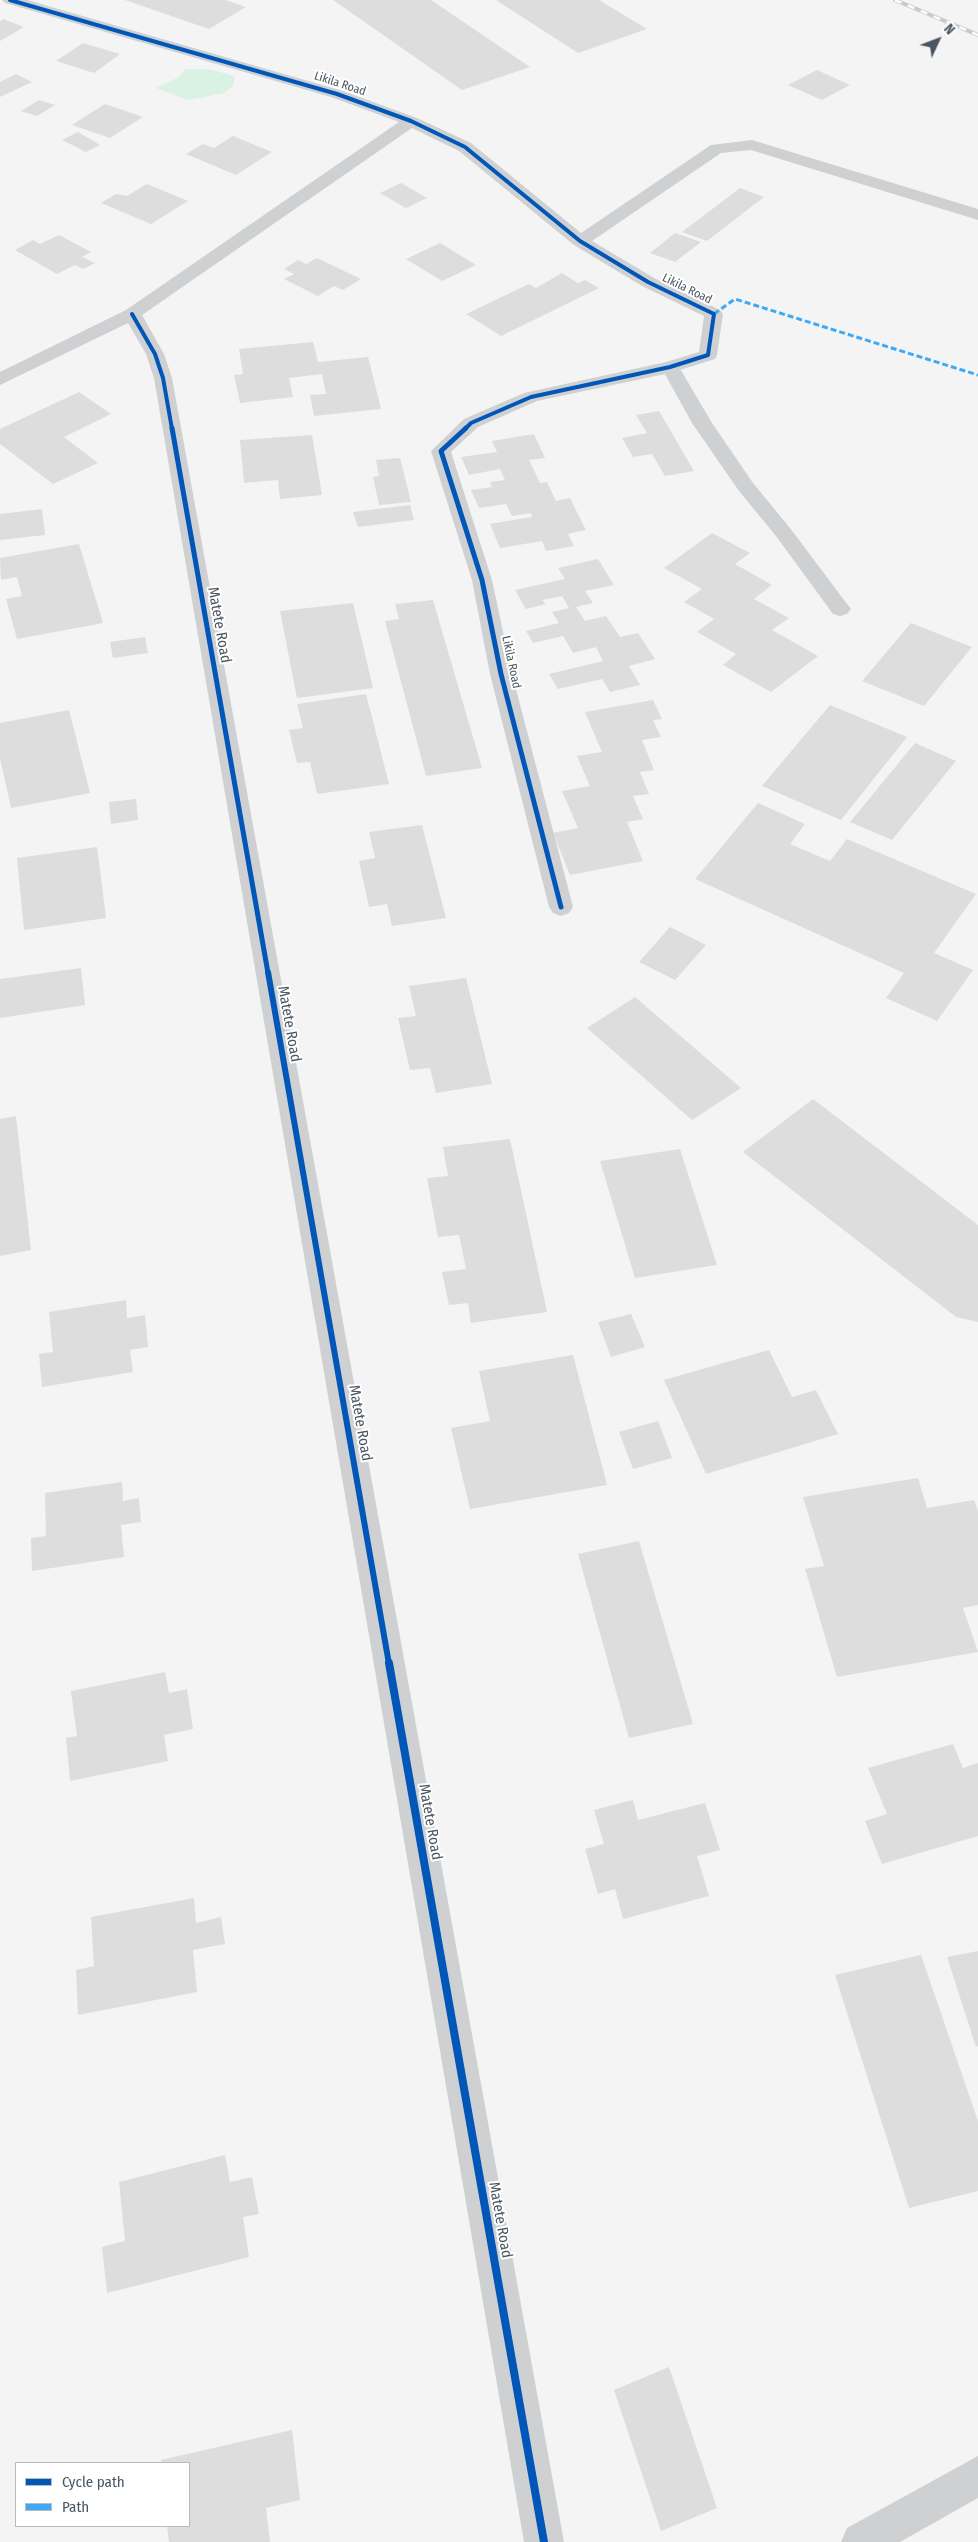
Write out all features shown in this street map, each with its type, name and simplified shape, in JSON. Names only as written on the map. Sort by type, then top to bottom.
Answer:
[{"type":"street","name":"Likila Road","points":[[10,0],[337,94],[411,121],[465,147],[580,241],[648,282],[714,314],[708,354],[670,367],[531,397],[471,423],[441,451],[482,580],[501,674],[561,907]]},
{"type":"street","points":[[0,378],[132,314],[411,121]]},
{"type":"street","points":[[580,241],[716,148],[752,145],[978,215]]},
{"type":"street","name":"Matete Road","points":[[132,314],[155,354],[163,378],[544,2542]]},
{"type":"street","points":[[670,367],[702,423],[746,487],[783,532],[840,609]]},
{"type":"street","points":[[861,2542],[978,2476]]},
{"type":"green space","points":[[185,69],[208,69],[231,75],[235,78],[233,86],[224,93],[188,100],[156,88],[179,77]]},
{"type":"building","points":[[125,0],[225,0],[246,7],[209,29]]},
{"type":"building","points":[[333,0],[431,0],[530,67],[462,90]]},
{"type":"building","points":[[496,0],[599,0],[647,29],[578,53]]},
{"type":"building","points":[[3,19],[24,27],[0,41],[0,22]]},
{"type":"building","points":[[83,43],[120,54],[94,73],[56,61]]},
{"type":"building","points":[[817,70],[850,85],[822,100],[788,85]]},
{"type":"building","points":[[16,74],[32,82],[0,97],[0,82]]},
{"type":"building","points":[[39,100],[55,105],[37,116],[21,111]]},
{"type":"building","points":[[105,104],[143,117],[110,138],[72,125]]},
{"type":"building","points":[[78,132],[100,145],[86,152],[62,140]]},
{"type":"building","points":[[233,136],[272,152],[236,175],[186,154],[203,144],[214,148]]},
{"type":"building","points":[[401,183],[427,198],[406,208],[380,193]]},
{"type":"building","points":[[147,184],[188,201],[151,224],[101,203],[116,194],[127,196]]},
{"type":"building","points":[[740,188],[764,197],[707,241],[682,232]]},
{"type":"building","points":[[675,233],[701,242],[675,262],[650,253]]},
{"type":"building","points":[[59,235],[91,252],[82,257],[95,263],[83,269],[75,265],[57,274],[15,250],[33,240],[40,244]]},
{"type":"building","points":[[440,243],[476,265],[442,281],[406,259]]},
{"type":"building","points":[[317,258],[361,279],[343,290],[334,286],[318,296],[284,279],[294,274],[284,269],[298,260],[306,264]]},
{"type":"building","points":[[562,273],[578,283],[585,280],[599,288],[501,336],[466,314],[529,284],[536,288]]},
{"type":"building","points":[[313,342],[318,362],[368,357],[381,409],[314,416],[310,395],[326,394],[322,374],[289,378],[293,397],[240,403],[234,375],[243,374],[239,349]]},
{"type":"building","points":[[79,392],[111,414],[64,437],[98,463],[53,484],[0,444],[0,429]]},
{"type":"building","points":[[659,411],[694,471],[665,476],[652,454],[633,457],[622,438],[647,433],[636,415]]},
{"type":"building","points":[[534,434],[545,458],[529,460],[540,483],[547,482],[556,501],[570,498],[586,530],[568,534],[574,546],[546,551],[542,541],[500,548],[490,524],[532,517],[531,513],[512,516],[506,504],[479,508],[471,490],[492,487],[490,482],[505,480],[500,469],[469,475],[461,457],[497,452],[492,441]]},
{"type":"building","points":[[312,435],[322,495],[280,499],[278,480],[244,483],[240,440]]},
{"type":"building","points":[[400,458],[411,502],[379,505],[373,477],[379,476],[376,460]]},
{"type":"building","points":[[410,505],[414,520],[358,527],[353,512]]},
{"type":"building","points":[[42,509],[45,535],[0,540],[0,514]]},
{"type":"building","points":[[712,533],[750,553],[735,564],[772,585],[754,599],[789,618],[772,630],[818,656],[771,692],[723,665],[736,654],[697,632],[714,619],[684,602],[702,589],[664,568]]},
{"type":"building","points":[[79,544],[103,623],[17,639],[6,599],[22,596],[17,577],[1,580],[0,558]]},
{"type":"building","points":[[598,559],[614,585],[585,591],[593,603],[576,607],[585,621],[606,616],[620,637],[638,633],[655,659],[629,666],[640,685],[610,692],[602,679],[558,689],[549,674],[603,661],[596,647],[573,653],[563,636],[533,643],[526,631],[559,623],[552,612],[569,608],[562,596],[542,600],[546,604],[526,609],[515,590],[565,579],[558,568]]},
{"type":"building","points":[[433,600],[482,768],[426,776],[385,621],[399,619],[395,604]]},
{"type":"building","points":[[353,603],[373,688],[297,698],[280,611]]},
{"type":"building","points":[[911,623],[972,647],[924,706],[862,681]]},
{"type":"building","points":[[145,637],[148,653],[113,658],[110,642]]},
{"type":"building","points":[[366,694],[389,784],[317,794],[310,762],[297,763],[289,730],[303,728],[297,704]]},
{"type":"building","points":[[653,700],[662,719],[653,720],[661,737],[642,740],[654,770],[640,772],[649,794],[633,796],[643,819],[627,822],[643,861],[570,875],[553,833],[578,828],[562,791],[590,786],[577,756],[602,752],[585,712]]},
{"type":"building","points":[[830,705],[907,737],[841,820],[762,786]]},
{"type":"building","points":[[69,710],[90,793],[11,808],[0,758],[0,723]]},
{"type":"building","points":[[915,743],[956,761],[892,840],[850,822]]},
{"type":"building","points":[[136,799],[138,820],[111,824],[109,802]]},
{"type":"building","points":[[758,803],[805,824],[790,844],[830,861],[847,839],[976,894],[934,953],[973,970],[937,1021],[886,998],[904,973],[695,879]]},
{"type":"building","points":[[422,825],[446,918],[392,926],[387,904],[369,907],[359,861],[375,858],[369,832]]},
{"type":"building","points":[[97,847],[106,918],[24,930],[17,858]]},
{"type":"building","points":[[670,927],[706,945],[675,980],[639,962]]},
{"type":"building","points":[[81,968],[85,1005],[0,1018],[0,979]]},
{"type":"building","points":[[466,978],[492,1084],[436,1093],[430,1068],[410,1070],[398,1018],[416,1016],[409,986]]},
{"type":"building","points":[[635,997],[741,1088],[692,1120],[587,1028]]},
{"type":"building","points":[[813,1099],[978,1225],[978,1322],[956,1317],[743,1152]]},
{"type":"building","points":[[16,1116],[31,1250],[0,1256],[0,1119]]},
{"type":"building","points":[[510,1139],[547,1312],[471,1323],[468,1303],[449,1305],[442,1272],[466,1269],[459,1235],[438,1237],[427,1178],[448,1176],[443,1147]]},
{"type":"building","points":[[680,1149],[717,1265],[635,1278],[600,1161]]},
{"type":"building","points":[[126,1300],[127,1318],[145,1315],[148,1347],[130,1350],[133,1372],[42,1387],[39,1354],[53,1352],[49,1312]]},
{"type":"building","points":[[631,1314],[645,1347],[611,1357],[598,1322]]},
{"type":"building","points":[[769,1350],[792,1397],[816,1390],[838,1434],[706,1474],[664,1380]]},
{"type":"building","points":[[573,1355],[607,1485],[470,1509],[451,1428],[490,1421],[479,1371]]},
{"type":"building","points":[[658,1421],[672,1458],[633,1469],[619,1432]]},
{"type":"building","points":[[918,1478],[927,1508],[974,1500],[978,1511],[978,1605],[963,1608],[978,1652],[837,1677],[805,1569],[824,1566],[803,1497]]},
{"type":"building","points":[[122,1482],[123,1501],[139,1498],[141,1522],[121,1525],[124,1557],[32,1571],[31,1538],[46,1536],[45,1493]]},
{"type":"building","points":[[639,1541],[693,1724],[629,1738],[578,1554]]},
{"type":"building","points":[[165,1672],[169,1693],[187,1689],[193,1729],[164,1735],[168,1761],[70,1781],[66,1738],[77,1736],[71,1691]]},
{"type":"building","points":[[953,1744],[963,1768],[978,1763],[978,1836],[882,1864],[865,1821],[887,1814],[868,1768]]},
{"type":"building","points":[[633,1800],[638,1820],[705,1803],[720,1850],[697,1856],[709,1896],[623,1919],[615,1889],[598,1894],[585,1849],[604,1844],[594,1810]]},
{"type":"building","points":[[194,1898],[196,1923],[221,1917],[225,1944],[193,1950],[197,1992],[78,2015],[76,1970],[94,1966],[91,1917]]},
{"type":"building","points":[[978,1951],[978,2046],[976,2047],[947,1957]]},
{"type":"building","points":[[921,1955],[978,2121],[978,2191],[909,2208],[835,1975]]},
{"type":"building","points":[[225,2155],[230,2182],[252,2177],[259,2214],[243,2217],[249,2257],[107,2293],[102,2247],[125,2241],[119,2182]]},
{"type":"building","points":[[669,2367],[717,2508],[661,2531],[614,2390]]},
{"type":"building","points":[[292,2430],[300,2500],[266,2508],[270,2542],[169,2542],[167,2527],[190,2527],[190,2462],[161,2462],[161,2460]]},
{"type":"railway","points":[[895,0],[978,35]]},
{"type":"marked path","points":[[714,314],[735,299],[978,375]]},
{"type":"cycle path","points":[[10,0],[337,94],[411,121],[465,147],[580,241],[648,282],[714,314],[708,355],[670,367],[531,397],[471,423],[441,451],[482,580],[501,674],[561,907]]},
{"type":"cycle path","points":[[132,314],[155,354],[163,378],[544,2542]]}]
